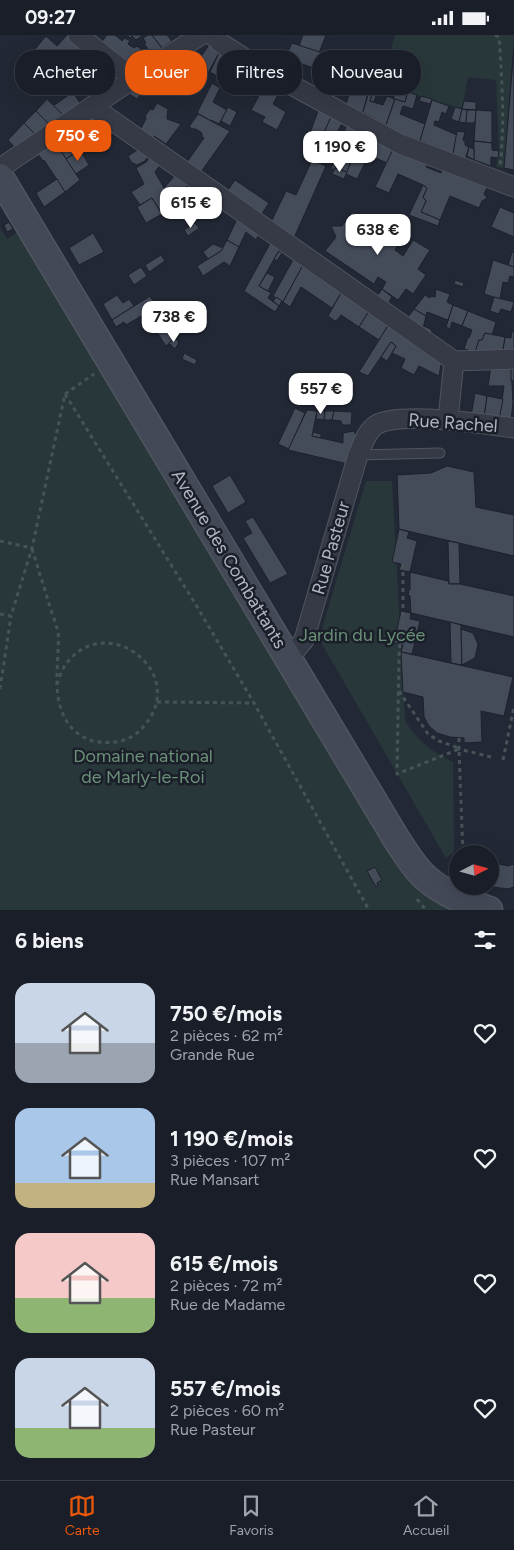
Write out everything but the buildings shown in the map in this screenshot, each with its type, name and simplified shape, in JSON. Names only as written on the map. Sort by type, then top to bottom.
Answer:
[{"type":"main road","name":"Avenue des Combattants","points":[[0,177],[288,659],[415,867],[438,887],[462,900],[489,910]]},
{"type":"street","points":[[78,35],[125,72]]},
{"type":"street","points":[[177,50],[201,35]]},
{"type":"street","points":[[212,35],[222,44],[260,68],[392,139],[445,162],[505,184]]},
{"type":"street","points":[[0,168],[125,84]]},
{"type":"street","points":[[93,107],[454,361],[514,359]]},
{"type":"street","points":[[448,419],[454,361]]},
{"type":"street","name":"Rue Rachel","points":[[367,434],[377,425],[390,421],[448,419],[514,428]]},
{"type":"street","name":"Rue Pasteur","points":[[288,659],[304,640],[358,455],[367,434]]},
{"type":"lane","points":[[358,455],[440,453]]},
{"type":"path","points":[[495,35],[499,37],[502,70],[502,142],[505,184]]},
{"type":"path","points":[[0,689],[10,616],[32,548],[65,394],[111,363]]},
{"type":"path","points":[[65,394],[196,605],[254,703],[369,910]]},
{"type":"path","points":[[0,541],[32,548]]},
{"type":"path","points":[[32,548],[58,633],[57,684],[57,702],[63,718],[74,732],[98,742],[124,741],[139,732],[151,719],[157,702],[157,687],[152,671],[144,659],[131,649],[117,643],[101,643],[86,647],[73,656],[63,668],[57,684]]},
{"type":"path","points":[[403,565],[397,774],[459,749]]},
{"type":"path","points":[[0,614],[10,616]]},
{"type":"path","points":[[398,690],[428,734],[439,741],[459,749],[495,758]]},
{"type":"path","points":[[157,702],[254,703]]},
{"type":"path","points":[[503,760],[514,707]]},
{"type":"path","points":[[459,738],[463,845]]},
{"type":"green space","points":[[395,35],[514,35],[504,168],[496,167],[499,151],[496,80],[468,77],[462,109],[417,95],[421,95],[421,50],[391,50]]},
{"type":"green space","name":"Domaine national de Marly-le-Roi","points":[[0,227],[7,239],[22,230],[388,849],[462,910],[0,910]],"holes":[[[374,867],[382,880],[377,883],[378,886],[376,887],[367,871]]]},
{"type":"green space","name":"Jardin du Lycée","points":[[366,481],[392,481],[405,721],[415,735],[426,745],[453,762],[454,845],[449,845],[449,856],[446,858],[319,639]]}]
